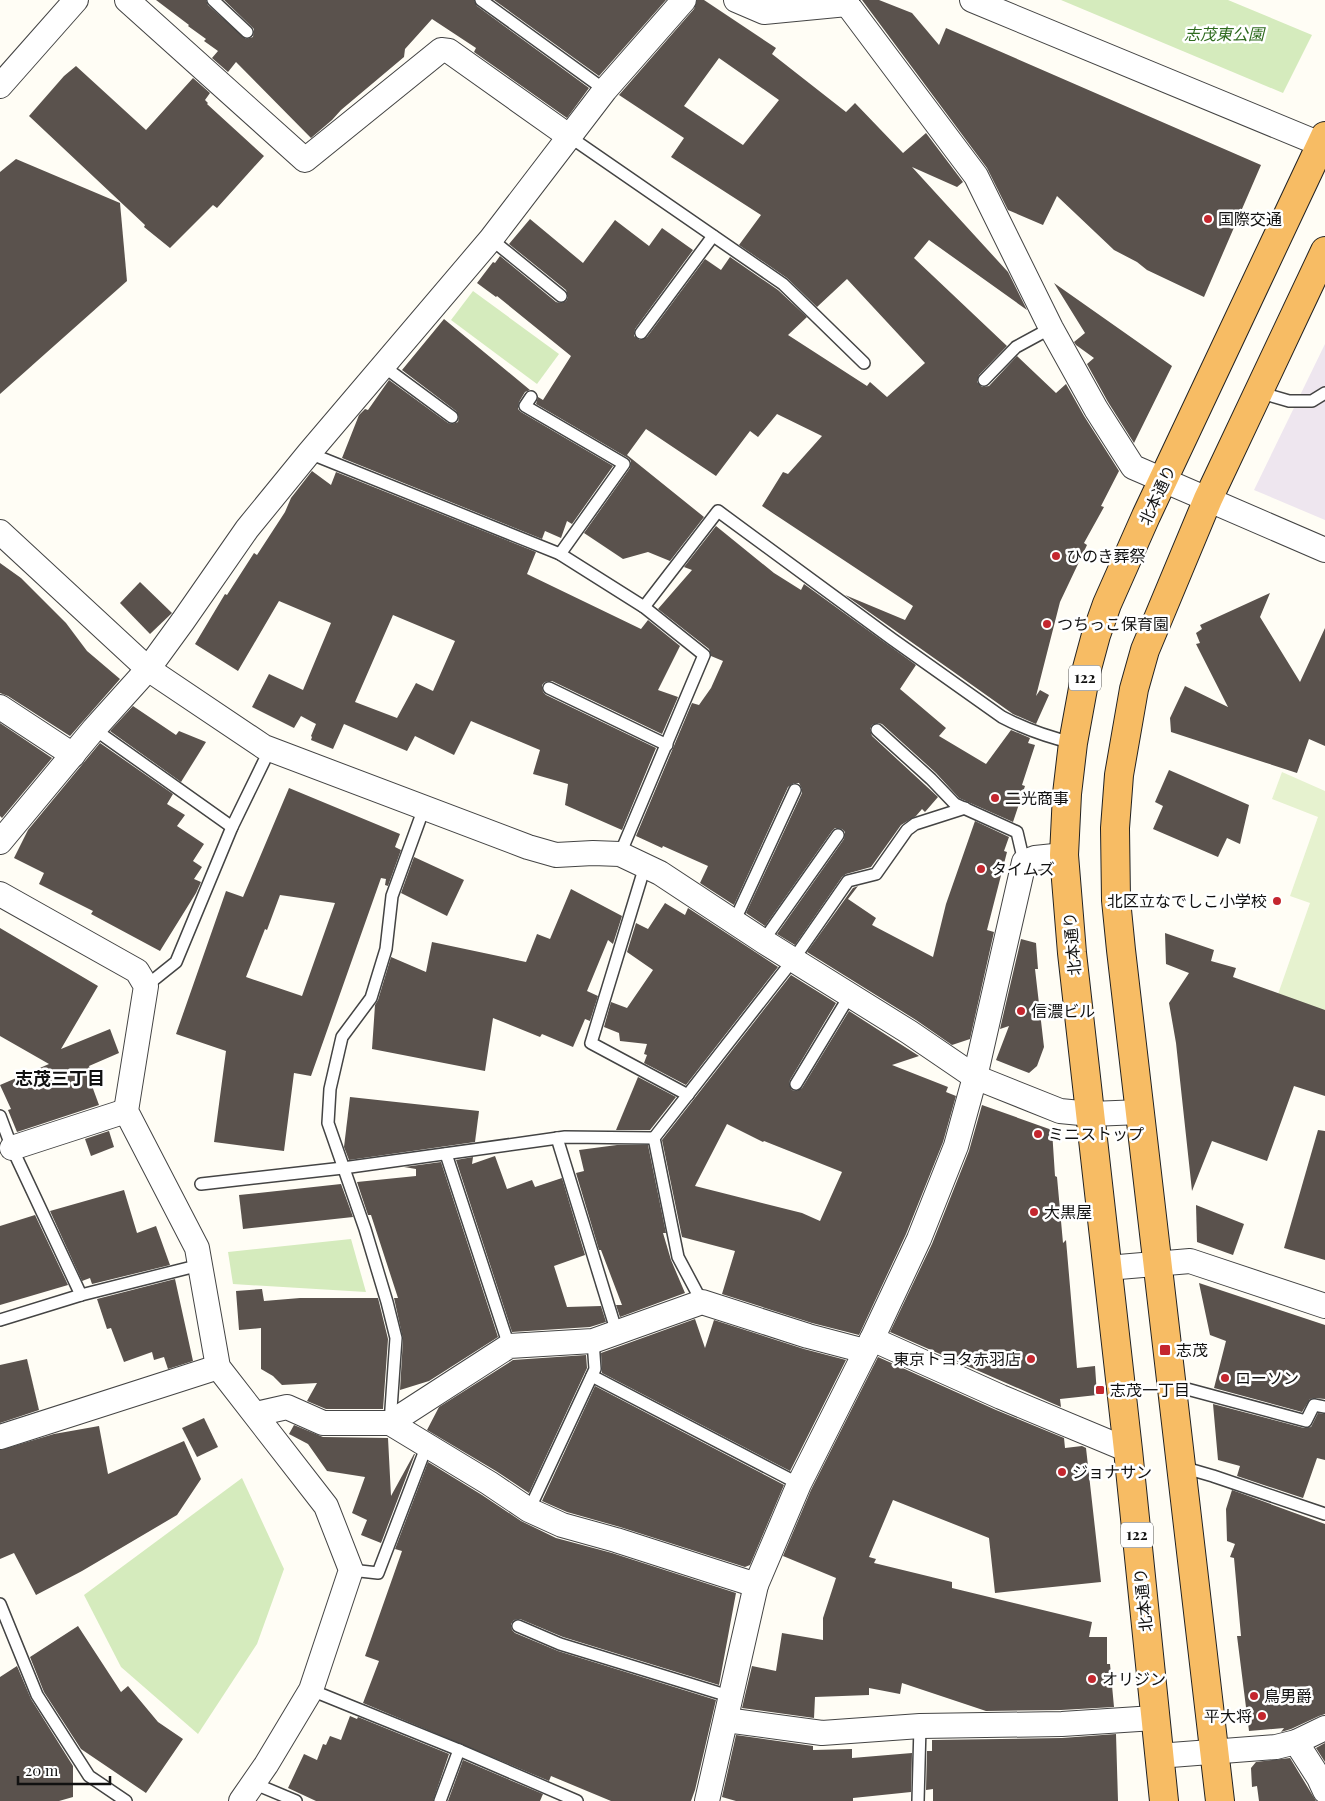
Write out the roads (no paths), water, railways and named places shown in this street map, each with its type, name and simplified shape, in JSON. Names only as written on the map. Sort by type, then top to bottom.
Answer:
[{"type":"highway","name":"北本通り","points":[[1164,1801],[1128,1450],[1072,953],[1064,855],[1067,794],[1073,743],[1086,672],[1096,636],[1127,560],[1324,142]]},
{"type":"highway","points":[[1220,1801],[1116,900],[1114,828],[1119,775],[1134,689],[1145,650],[1208,500],[1325,252]]},
{"type":"street","points":[[0,86],[76,0]]},
{"type":"street","points":[[127,0],[305,160],[441,50],[449,51],[570,137]]},
{"type":"street","points":[[0,842],[94,729],[148,670],[247,529],[382,366],[490,240],[605,90],[684,0]]},
{"type":"street","points":[[736,0],[764,12],[847,2],[976,176],[1051,328],[1096,409],[1133,468],[1325,550]]},
{"type":"street","points":[[972,0],[1324,142]]},
{"type":"street","points":[[0,532],[148,670],[264,747],[528,847],[556,855],[593,852],[620,854],[660,873],[975,1077],[1060,1111],[1090,1114],[1141,1112]]},
{"type":"street","points":[[0,707],[73,755]]},
{"type":"street","points":[[707,1801],[756,1585],[798,1484],[919,1239],[956,1146],[975,1077],[1024,862],[1034,858],[1064,855]]},
{"type":"street","points":[[0,894],[137,971],[146,986],[126,1111],[197,1248],[218,1367],[326,1506],[351,1570],[310,1690],[266,1766],[247,1792]]},
{"type":"street","points":[[7,1145],[126,1111]]},
{"type":"street","points":[[1107,1268],[1190,1260],[1325,1306]]},
{"type":"street","points":[[390,1423],[508,1346],[593,1341],[702,1302],[808,1336],[868,1345],[1002,1397],[1128,1450]]},
{"type":"street","points":[[0,1437],[218,1367]]},
{"type":"street","points":[[256,1414],[287,1407],[322,1423],[390,1423],[529,1510],[562,1525],[616,1540],[756,1585]]},
{"type":"street","points":[[726,1720],[822,1733],[920,1726],[1062,1724],[1154,1718]]},
{"type":"street","points":[[1158,1756],[1276,1747],[1296,1742],[1325,1728]]},
{"type":"street","points":[[1296,1742],[1325,1791]]},
{"type":"lane","points":[[213,0],[247,32]]},
{"type":"lane","points":[[481,0],[605,90]]},
{"type":"lane","points":[[570,137],[783,284],[864,363]]},
{"type":"lane","points":[[641,333],[713,236]]},
{"type":"lane","points":[[490,240],[561,296]]},
{"type":"lane","points":[[984,380],[1016,347],[1051,328]]},
{"type":"lane","points":[[382,366],[452,417]]},
{"type":"lane","points":[[1258,392],[1289,401],[1312,402],[1325,394]]},
{"type":"lane","points":[[531,397],[526,406],[624,464],[560,554]]},
{"type":"lane","points":[[309,453],[560,554],[644,607],[704,655],[620,854]]},
{"type":"lane","points":[[644,607],[718,511],[1002,717],[1021,727],[1073,743]]},
{"type":"lane","points":[[550,688],[667,745]]},
{"type":"lane","points":[[94,729],[232,827]]},
{"type":"lane","points":[[877,730],[931,779],[955,804],[1017,832],[1024,862]]},
{"type":"lane","points":[[146,986],[176,962],[232,827],[270,749]]},
{"type":"lane","points":[[734,922],[795,790]]},
{"type":"lane","points":[[390,1423],[396,1338],[388,1302],[365,1229],[328,1123],[330,1089],[342,1037],[371,998],[386,949],[392,896],[424,808]]},
{"type":"lane","points":[[702,1302],[678,1258],[654,1138],[794,960],[848,881],[876,874],[907,830],[915,824],[965,808]]},
{"type":"lane","points":[[763,941],[838,835]]},
{"type":"lane","points":[[645,866],[591,1043],[688,1095]]},
{"type":"lane","points":[[796,1084],[850,995]]},
{"type":"lane","points":[[0,1116],[7,1145],[81,1295]]},
{"type":"lane","points":[[201,1184],[343,1168],[557,1138],[654,1138]]},
{"type":"lane","points":[[557,1138],[617,1333]]},
{"type":"lane","points":[[446,1154],[508,1346]]},
{"type":"lane","points":[[0,1320],[81,1295],[200,1264]]},
{"type":"lane","points":[[529,1510],[596,1369],[593,1341]]},
{"type":"lane","points":[[592,1376],[798,1484]]},
{"type":"lane","points":[[1172,1385],[1306,1421],[1314,1404],[1325,1407]]},
{"type":"lane","points":[[351,1570],[378,1573],[427,1445]]},
{"type":"lane","points":[[1182,1467],[1325,1514]]},
{"type":"lane","points":[[0,1604],[37,1695],[89,1776],[126,1801]]},
{"type":"lane","points":[[518,1626],[560,1644],[732,1697]]},
{"type":"lane","points":[[310,1690],[459,1750],[577,1801]]},
{"type":"lane","points":[[918,1801],[920,1726]]},
{"type":"lane","points":[[440,1801],[459,1750]]},
{"type":"lane","points":[[247,1792],[296,1801]]},
{"type":"place","name":"国際交通","points":[[1208,219]]},
{"type":"place","name":"ひのき葬祭","points":[[1056,556]]},
{"type":"place","name":"つちっこ保育園","points":[[1047,624]]},
{"type":"place","name":"二光商事","points":[[995,798]]},
{"type":"place","name":"タイムズ","points":[[981,869]]},
{"type":"place","name":"北区立なでしこ小学校","points":[[1277,901]]},
{"type":"place","name":"信濃ビル","points":[[1021,1011]]},
{"type":"place","name":"ミニストップ","points":[[1038,1134]]},
{"type":"place","name":"大黒屋","points":[[1034,1212]]},
{"type":"place","name":"志茂","points":[[1165,1350]]},
{"type":"place","name":"東京トヨタ赤羽店","points":[[1031,1359]]},
{"type":"place","name":"ローソン","points":[[1225,1378]]},
{"type":"place","name":"志茂一丁目","points":[[1100,1390]]},
{"type":"place","name":"ジョナサン","points":[[1062,1472]]},
{"type":"place","name":"オリジン","points":[[1092,1679]]},
{"type":"place","name":"鳥男爵","points":[[1254,1696]]},
{"type":"place","name":"平大将","points":[[1262,1716]]},
{"type":"district","name":"志茂三丁目","points":[[60,1079]]},
{"type":"park label","name":"志茂東公園","points":[[1224,34]]}]
